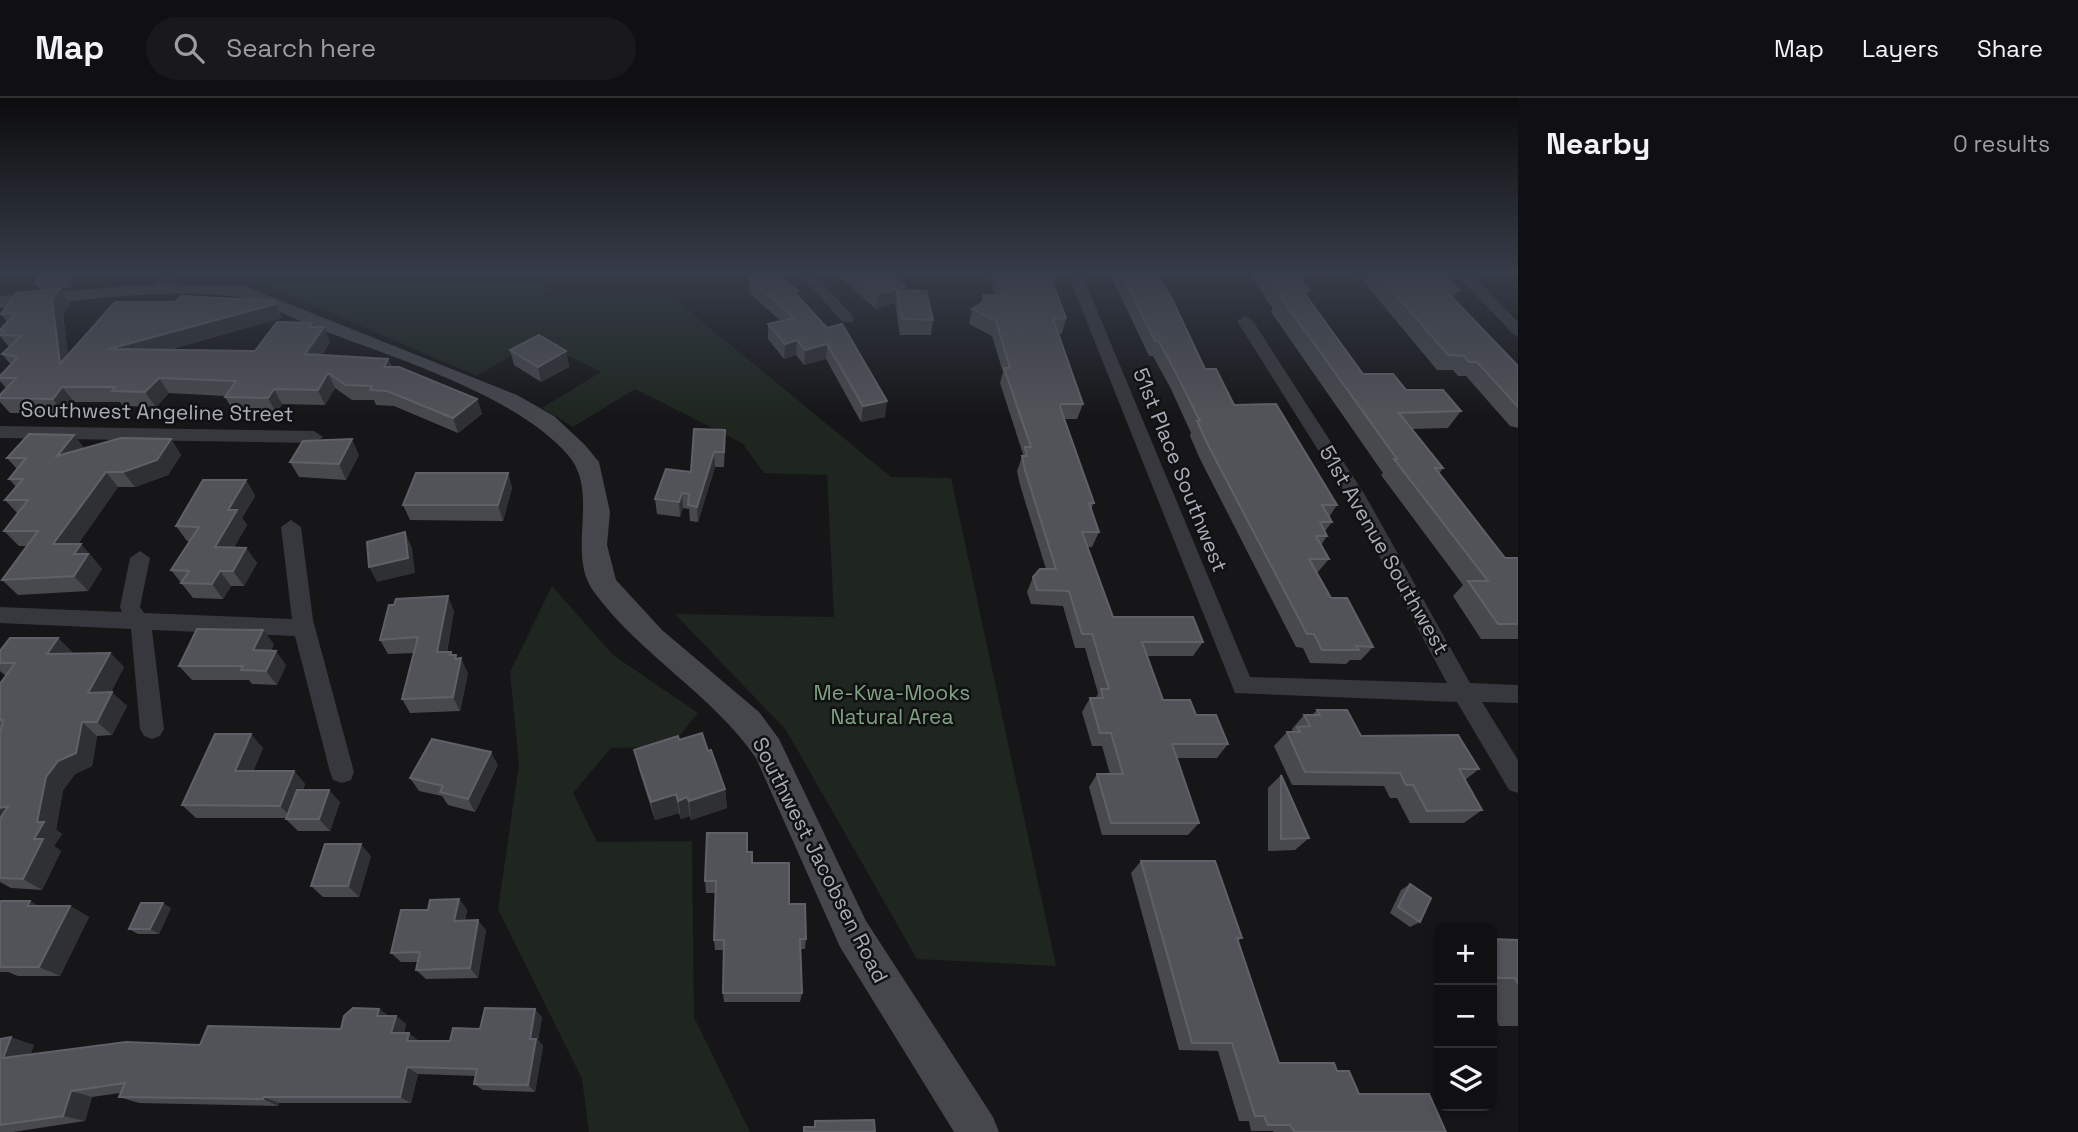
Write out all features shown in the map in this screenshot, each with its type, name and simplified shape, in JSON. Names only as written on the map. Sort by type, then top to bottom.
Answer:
[{"type":"street","name":"Southwest Jacobsen Road","points":[[315,320],[509,400],[546,421],[577,450],[590,468],[595,488],[597,512],[594,545],[603,584],[652,638],[748,721],[768,749],[853,934],[978,1132]]},
{"type":"street","name":"51st Place Southwest","points":[[1094,320],[1243,685],[1464,693]]},
{"type":"street","name":"51st Avenue Southwest","points":[[1245,321],[1356,495],[1464,693],[1518,782]]},
{"type":"street","name":"Southwest Angeline Street","points":[[0,432],[314,437]]},
{"type":"street","points":[[291,527],[292,561],[305,628],[342,772]]},
{"type":"street","points":[[140,558],[130,607],[143,632],[152,729]]},
{"type":"street","points":[[0,615],[305,628]]},
{"type":"street","points":[[1464,693],[1518,694]]},
{"type":"green space","name":"Me-Kwa-Mooks Natural Area","points":[[347,320],[700,320],[891,477],[951,478],[1056,966],[917,959],[786,730],[675,614],[834,617],[827,475],[764,473],[742,443],[635,389],[573,427],[542,408],[601,372],[537,340],[477,376]]},
{"type":"green space","points":[[552,586],[613,655],[698,713],[670,747],[611,748],[573,793],[597,842],[692,841],[694,1017],[750,1132],[589,1132],[582,1079],[498,909],[519,764],[510,672]]},
{"type":"building","points":[[9,320],[55,320],[60,364],[99,320],[215,320],[109,349],[255,351],[277,322],[312,323],[310,327],[324,327],[305,354],[388,359],[384,367],[399,367],[477,399],[453,418],[387,391],[370,390],[372,386],[346,385],[328,373],[318,390],[274,389],[268,398],[225,397],[236,381],[159,378],[145,392],[112,391],[115,387],[62,387],[53,399],[0,398],[16,378],[0,376],[18,357],[2,354],[21,336],[0,335],[4,331],[0,330]]},
{"type":"building","points":[[784,320],[820,320],[827,328],[842,324],[887,401],[863,406],[827,344],[805,350],[797,340],[785,344],[768,324]]},
{"type":"building","points":[[1053,320],[1083,404],[1061,404],[1060,407],[1094,503],[1089,503],[1099,532],[1082,532],[1113,617],[1193,617],[1203,642],[1142,642],[1163,700],[1190,700],[1196,715],[1216,715],[1228,744],[1172,744],[1199,823],[1111,823],[1097,774],[1123,774],[1111,733],[1100,733],[1090,698],[1103,698],[1101,689],[1109,689],[1092,634],[1082,634],[1069,591],[1037,590],[1033,577],[1040,569],[1056,569],[1025,470],[1022,456],[1027,456],[1025,447],[1031,447],[1004,368],[1010,368],[996,321]]},
{"type":"building","points":[[1145,320],[1182,320],[1205,369],[1216,369],[1234,405],[1276,404],[1337,505],[1322,505],[1332,522],[1320,522],[1327,536],[1316,536],[1329,559],[1309,559],[1331,598],[1347,598],[1373,647],[1356,646],[1359,650],[1322,650],[1314,634],[1307,634],[1208,445],[1197,421],[1200,421],[1177,375],[1159,342],[1155,341]]},
{"type":"building","points":[[1297,320],[1324,320],[1363,374],[1393,374],[1406,390],[1443,390],[1461,411],[1399,413],[1443,468],[1435,468],[1505,558],[1518,558],[1518,624],[1498,624],[1468,581],[1488,581],[1394,459],[1397,459]]},
{"type":"building","points":[[1418,320],[1474,320],[1518,366],[1518,407],[1477,362],[1469,362],[1464,356],[1448,355]]},
{"type":"building","points":[[539,335],[566,351],[538,367],[510,350]]},
{"type":"building","points":[[694,429],[725,430],[724,452],[714,452],[697,507],[688,505],[689,494],[682,493],[679,502],[655,499],[666,469],[691,472]]},
{"type":"building","points":[[29,434],[74,435],[57,456],[121,438],[171,439],[157,460],[123,472],[106,472],[53,544],[81,544],[74,554],[88,554],[74,576],[2,580],[38,531],[4,531],[28,500],[5,500],[23,479],[9,479],[26,458],[7,458]]},
{"type":"building","points":[[352,439],[339,464],[290,462],[303,441]]},
{"type":"building","points":[[416,473],[508,473],[498,505],[403,505]]},
{"type":"building","points":[[203,480],[246,480],[228,510],[237,510],[215,547],[246,548],[233,571],[220,571],[212,584],[181,583],[189,571],[171,570],[199,527],[176,526]]},
{"type":"building","points":[[405,532],[408,558],[369,567],[367,542]]},
{"type":"building","points":[[448,596],[437,652],[451,652],[450,655],[456,655],[455,659],[461,658],[453,697],[402,699],[418,637],[380,640],[389,605],[394,605],[396,599]]},
{"type":"building","points":[[197,629],[263,630],[253,650],[276,651],[266,671],[241,670],[243,666],[179,666]]},
{"type":"building","points":[[10,638],[58,638],[47,654],[110,653],[88,693],[112,692],[97,722],[82,722],[76,753],[58,761],[46,777],[37,822],[44,822],[34,839],[43,839],[23,879],[0,878],[0,819],[8,806],[0,808],[0,734],[3,720],[0,720],[0,684],[15,663],[0,663],[0,651]]},
{"type":"building","points":[[1317,710],[1347,710],[1361,736],[1458,735],[1479,769],[1459,769],[1482,810],[1427,811],[1413,785],[1406,785],[1400,773],[1305,772],[1287,732],[1300,732],[1297,727],[1310,726],[1304,715],[1320,715]]},
{"type":"building","points":[[702,733],[725,789],[689,801],[687,797],[678,801],[676,794],[651,802],[634,750],[678,736],[679,740]]},
{"type":"building","points":[[215,734],[251,734],[235,771],[294,771],[280,806],[182,805]]},
{"type":"building","points":[[432,739],[491,752],[468,799],[440,792],[443,786],[410,778]]},
{"type":"building","points":[[1281,775],[1309,838],[1281,839]]},
{"type":"building","points":[[297,790],[329,790],[319,819],[286,819]]},
{"type":"building","points":[[707,833],[747,833],[747,852],[752,852],[752,863],[789,863],[789,904],[805,904],[806,939],[800,939],[802,993],[723,993],[724,940],[714,940],[716,881],[705,881]]},
{"type":"building","points":[[325,844],[361,844],[348,886],[311,886]]},
{"type":"building","points":[[1141,861],[1215,861],[1242,938],[1237,938],[1279,1063],[1334,1063],[1337,1071],[1349,1071],[1359,1094],[1429,1094],[1434,1111],[1437,1111],[1446,1132],[1295,1132],[1290,1125],[1268,1125],[1264,1116],[1255,1116],[1232,1043],[1192,1043]]},
{"type":"building","points":[[1410,884],[1431,898],[1420,922],[1398,907]]},
{"type":"building","points":[[459,899],[454,921],[478,920],[470,968],[416,970],[420,952],[391,953],[401,910],[428,910],[430,900]]},
{"type":"building","points":[[1,901],[30,901],[27,906],[70,906],[39,967],[0,967]]},
{"type":"building","points":[[141,903],[163,903],[150,929],[129,929]]},
{"type":"building","points":[[1497,939],[1518,940],[1518,984],[1515,978],[1497,978]]},
{"type":"building","points":[[353,1008],[379,1009],[377,1016],[396,1016],[391,1033],[409,1033],[407,1041],[450,1041],[453,1028],[480,1029],[485,1008],[535,1009],[530,1039],[536,1039],[528,1085],[474,1084],[477,1069],[407,1067],[400,1097],[119,1097],[125,1083],[71,1091],[63,1116],[0,1125],[0,1039],[11,1037],[3,1058],[126,1042],[200,1045],[208,1026],[341,1029],[344,1016]]},
{"type":"building","points":[[874,1120],[875,1132],[804,1132],[804,1127],[815,1127],[815,1121]]}]
